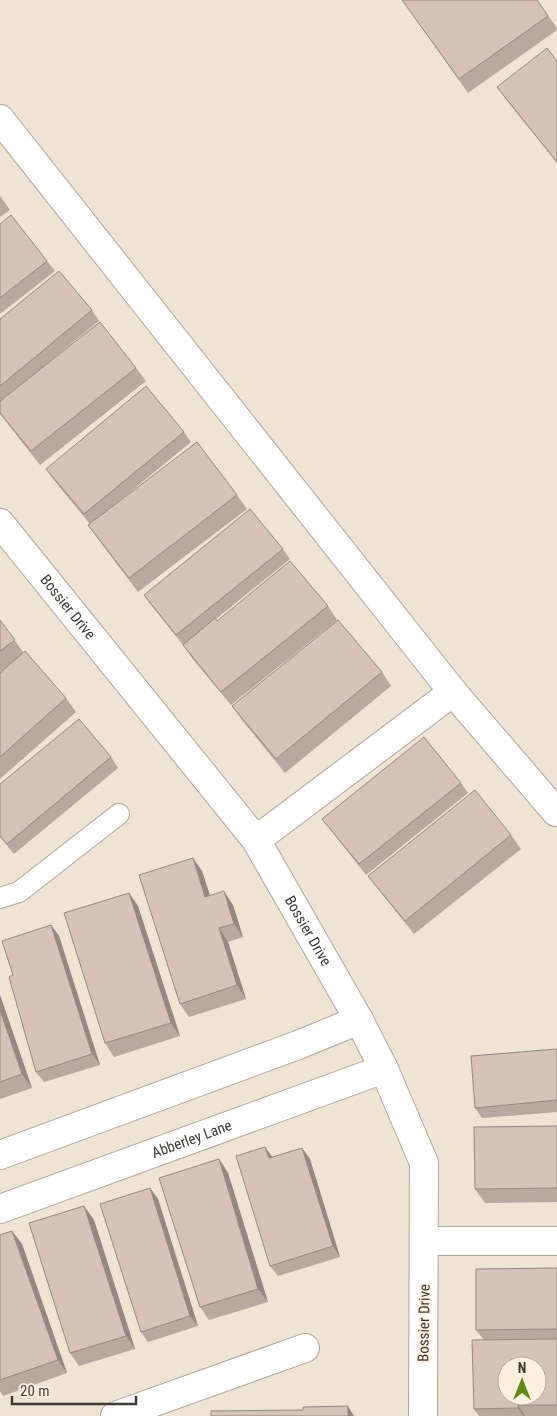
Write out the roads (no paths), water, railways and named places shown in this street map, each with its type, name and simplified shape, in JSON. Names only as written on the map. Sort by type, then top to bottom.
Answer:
[{"type":"street","points":[[0,119],[454,692],[556,812]]},
{"type":"street","name":"Bossier Drive","points":[[0,523],[256,840],[359,1020],[384,1069],[424,1163],[426,1241],[423,1416]]},
{"type":"street","points":[[256,840],[454,692]]},
{"type":"street","points":[[0,1155],[298,1045],[359,1020]]},
{"type":"street","name":"Abberley Lane","points":[[0,1209],[384,1069]]},
{"type":"street","points":[[426,1241],[557,1241]]},
{"type":"street","points":[[115,1416],[163,1408],[305,1348]]},
{"type":"lane","points":[[0,898],[19,892],[119,814]]}]
